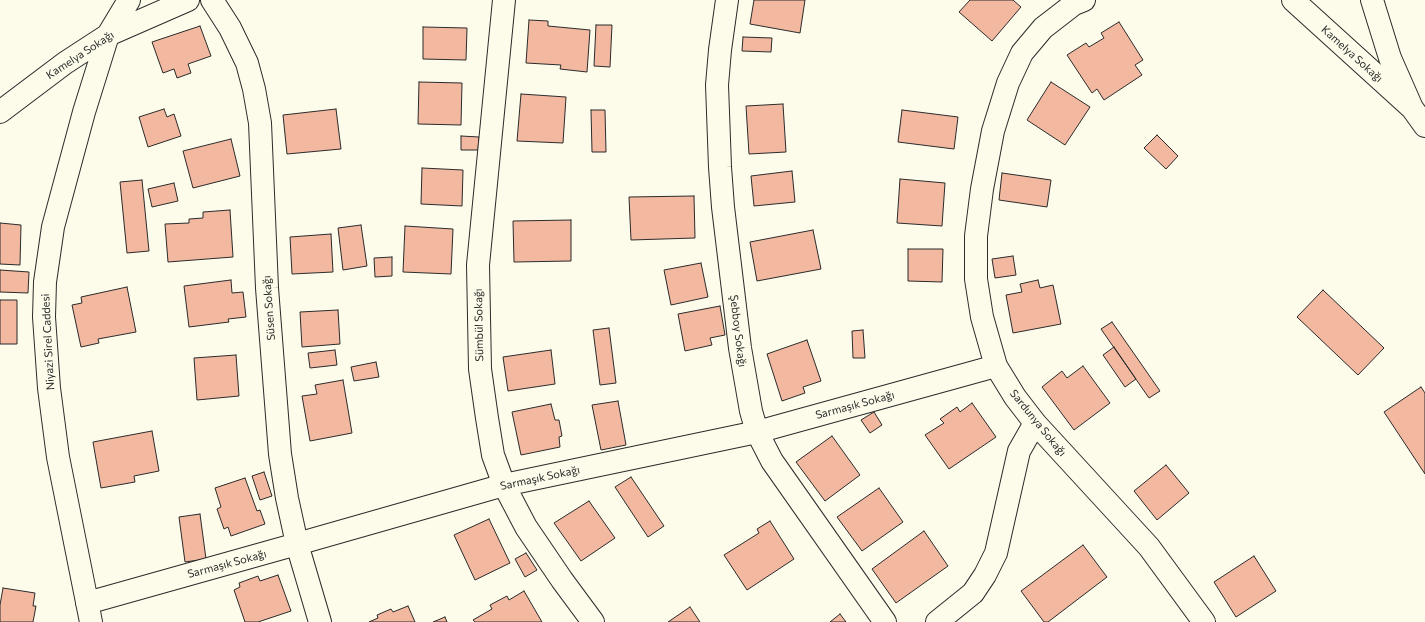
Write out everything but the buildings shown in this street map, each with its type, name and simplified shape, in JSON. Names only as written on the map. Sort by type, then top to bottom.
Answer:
[{"type":"street","name":"Niyazi Sirel Caddesi","points":[[89,612],[58,457],[49,380],[44,317],[45,282],[53,227],[84,112],[108,35],[129,0]]},
{"type":"street","name":"Kamelya Sokağı","points":[[0,112],[65,63],[108,35],[188,0]]},
{"type":"street","name":"Süsen Sokağı","points":[[212,0],[234,35],[247,63],[254,89],[260,123],[267,288],[280,454],[287,498],[297,544],[320,622]]},
{"type":"street","name":"Sümbül Sokağı","points":[[504,0],[478,265],[480,369],[493,455],[504,485],[526,527],[593,622]]},
{"type":"street","name":"Şebboy Sokağı","points":[[727,0],[720,50],[718,85],[722,199],[741,356],[750,411],[757,432],[772,461],[885,622]]},
{"type":"street","name":"Sardunya Sokağı","points":[[1084,0],[1074,4],[1043,28],[1022,53],[1008,83],[993,131],[982,189],[976,236],[976,280],[982,317],[996,366],[1015,397],[1035,423],[1149,547],[1204,622]]},
{"type":"street","name":"Kamelya Sokağı","points":[[1293,0],[1412,108]]},
{"type":"street","points":[[1372,0],[1390,58],[1412,108],[1425,126]]},
{"type":"street","name":"Sarmaşık Sokağı","points":[[89,612],[297,544],[504,485],[757,432],[996,366]]},
{"type":"street","points":[[937,622],[973,593],[985,576],[996,553],[1002,520],[1019,451],[1035,423]]}]
